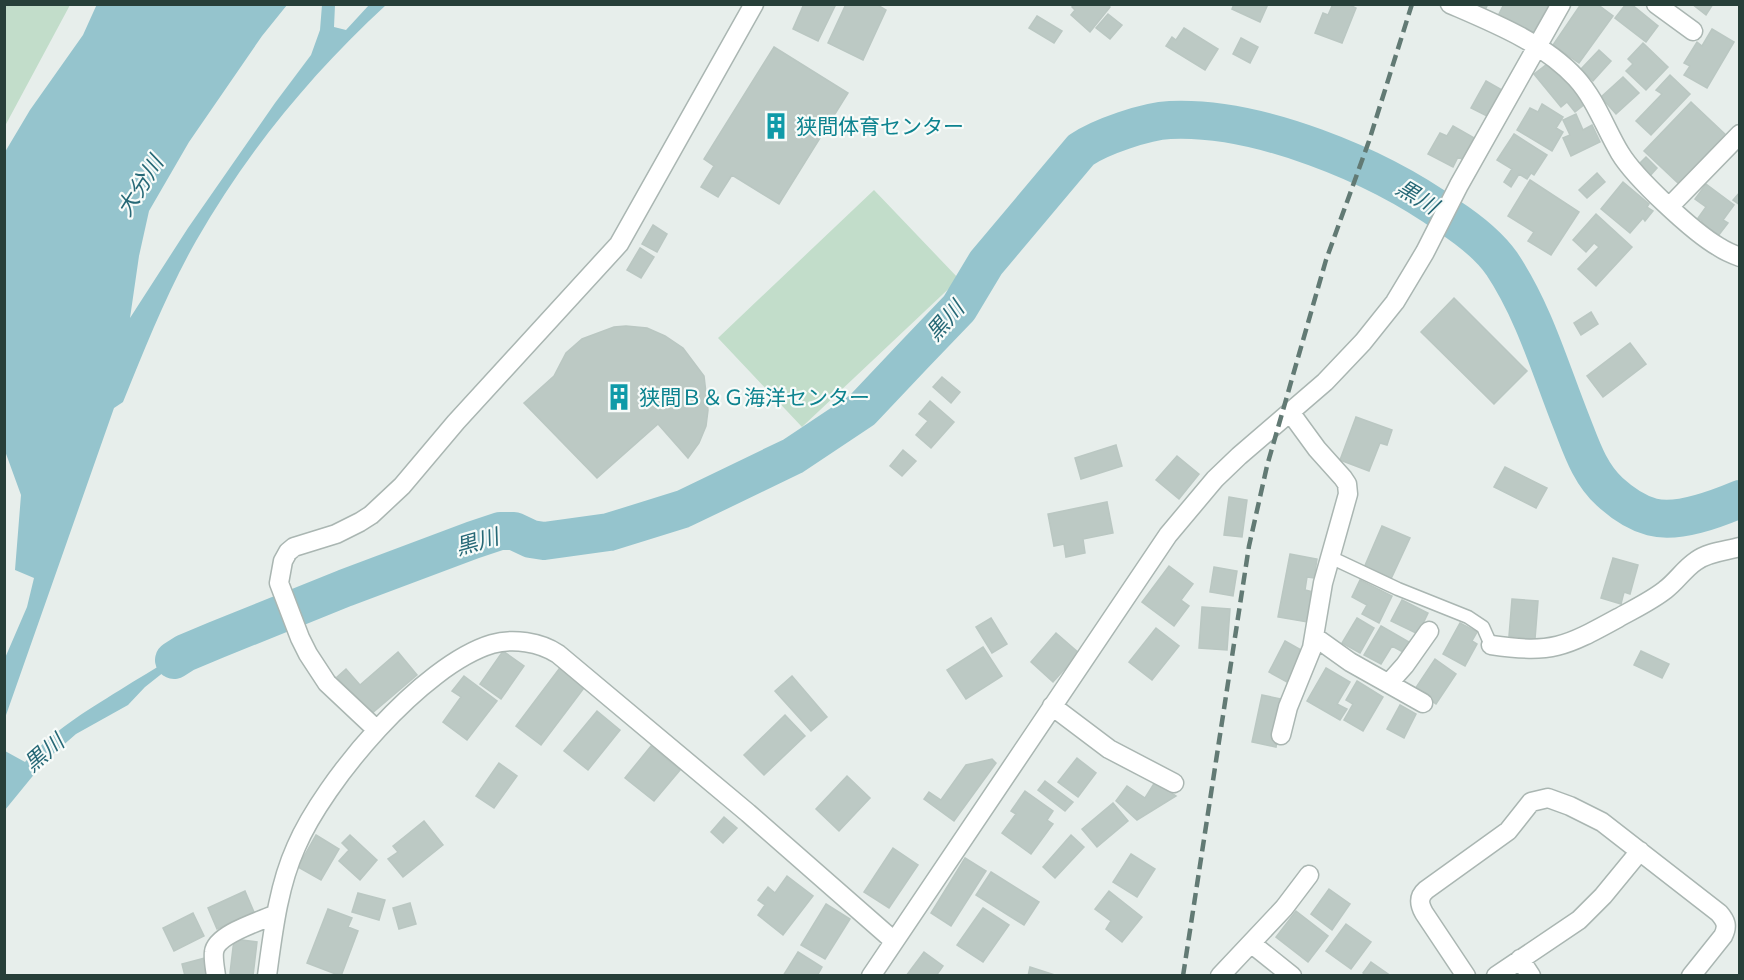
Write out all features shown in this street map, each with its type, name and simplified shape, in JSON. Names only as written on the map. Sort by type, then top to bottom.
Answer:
[{"type":"street","points":[[377,730],[327,683],[317,670],[300,638],[279,583],[283,561],[294,547],[349,529],[371,515],[402,486],[456,422],[619,244],[754,4]]},
{"type":"street","points":[[1450,4],[1536,46],[1557,60],[1585,88],[1628,164],[1670,206],[1710,241],[1740,257]]},
{"type":"street","points":[[871,975],[1149,561],[1190,507],[1239,456],[1345,362],[1395,302],[1425,252],[1459,185],[1561,4]]},
{"type":"street","points":[[1656,4],[1693,31]]},
{"type":"street","points":[[1670,206],[1740,134]]},
{"type":"street","points":[[1281,735],[1288,707],[1312,648],[1330,556],[1347,502],[1347,484],[1290,412]]},
{"type":"street","points":[[1491,645],[1526,650],[1570,643],[1652,599],[1673,584],[1695,561],[1710,554],[1740,547]]},
{"type":"street","points":[[1389,683],[1429,631]]},
{"type":"street","points":[[1315,637],[1337,654],[1423,703]]},
{"type":"street","points":[[267,975],[276,914],[287,870],[296,846],[310,820],[353,759],[377,730],[411,696],[467,654],[493,644],[512,642],[548,648],[748,813],[894,941]]},
{"type":"street","points":[[1052,706],[1109,749],[1174,783]]},
{"type":"street","points":[[1466,975],[1420,907],[1420,898],[1426,890],[1508,831],[1531,802],[1548,798],[1576,808],[1602,822],[1725,920],[1727,929],[1723,936],[1691,975]]},
{"type":"street","points":[[1496,975],[1579,920],[1604,896],[1640,851]]},
{"type":"street","points":[[1220,975],[1252,944],[1309,875]]},
{"type":"street","points":[[216,975],[214,952],[217,944],[227,935],[276,914]]},
{"type":"street","points":[[1252,944],[1292,975]]},
{"type":"street","points":[[1520,960],[1531,975]]},
{"type":"lane","points":[[1330,556],[1398,590],[1468,617],[1483,627],[1491,645]]},
{"type":"green space","points":[[4,5],[70,5],[5,126]]},
{"type":"green space","points":[[874,190],[959,279],[802,427],[718,338]]},
{"type":"water","name":"大分川","points":[[97,4],[287,5],[262,36],[189,142],[149,211],[139,256],[130,318],[188,228],[311,55],[320,30],[322,5],[335,5],[334,27],[346,30],[369,5],[386,5],[332,58],[259,145],[216,208],[185,260],[123,402],[114,408],[5,718],[5,658],[27,607],[34,578],[15,570],[21,495],[5,451],[5,152],[30,110],[83,35]]},
{"type":"water","points":[[225,630],[219,643],[169,668],[145,687],[128,705],[76,734],[45,761],[5,810],[5,751],[25,762],[58,731],[82,714],[159,666]]},
{"type":"building","points":[[804,4],[836,4],[818,41],[793,29]]},
{"type":"building","points":[[846,4],[876,4],[886,10],[863,60],[828,43]]},
{"type":"building","points":[[1074,4],[1107,4],[1110,7],[1090,32],[1071,15],[1075,10],[1072,7]]},
{"type":"building","points":[[1234,4],[1268,4],[1260,22],[1232,9]]},
{"type":"building","points":[[1333,4],[1348,4],[1356,8],[1342,43],[1315,33],[1323,13],[1328,15]]},
{"type":"building","points":[[1467,4],[1488,4],[1484,12]]},
{"type":"building","points":[[1504,4],[1549,4],[1532,35],[1498,16]]},
{"type":"building","points":[[1581,4],[1597,4],[1613,16],[1579,63],[1553,45]]},
{"type":"building","points":[[1626,4],[1631,4],[1658,26],[1646,42],[1615,18]]},
{"type":"building","points":[[1692,4],[1713,4],[1706,15]]},
{"type":"building","points":[[1108,14],[1122,25],[1110,39],[1096,28]]},
{"type":"building","points":[[1037,16],[1062,31],[1054,43],[1029,28]]},
{"type":"building","points":[[1184,28],[1218,49],[1205,70],[1166,46],[1172,37],[1176,40]]},
{"type":"building","points":[[1712,29],[1734,42],[1707,88],[1684,75],[1690,66],[1684,63],[1697,42],[1702,46]]},
{"type":"building","points":[[1241,38],[1258,47],[1250,63],[1233,54]]},
{"type":"building","points":[[1643,43],[1668,67],[1646,90],[1626,71],[1633,64],[1628,59]]},
{"type":"building","name":"狭間体育センター","points":[[774,47],[848,93],[779,204],[732,175],[718,197],[701,187],[714,166],[704,159]]},
{"type":"building","points":[[1599,50],[1611,61],[1593,81],[1581,69]]},
{"type":"building","points":[[1551,61],[1585,104],[1575,112],[1567,102],[1561,107],[1534,74]]},
{"type":"building","points":[[1670,75],[1690,94],[1651,135],[1636,121],[1662,94],[1656,90]]},
{"type":"building","points":[[1623,77],[1639,93],[1616,114],[1601,97]]},
{"type":"building","points":[[1486,81],[1502,90],[1497,99],[1501,101],[1491,118],[1471,108]]},
{"type":"building","points":[[1691,102],[1727,136],[1680,185],[1644,151]]},
{"type":"building","points":[[1542,104],[1563,117],[1556,128],[1563,132],[1552,151],[1517,130],[1530,108],[1538,112]]},
{"type":"building","points":[[1576,114],[1583,130],[1592,125],[1600,142],[1571,156],[1563,138],[1570,135],[1563,120]]},
{"type":"building","points":[[1453,126],[1476,139],[1464,160],[1458,157],[1453,167],[1428,154],[1440,133],[1447,136]]},
{"type":"building","points":[[1514,134],[1547,155],[1534,175],[1531,173],[1527,179],[1519,174],[1511,187],[1504,182],[1512,169],[1497,160]]},
{"type":"building","points":[[1646,157],[1657,168],[1649,177],[1637,166]]},
{"type":"building","points":[[1597,173],[1605,182],[1587,198],[1579,190]]},
{"type":"building","points":[[1530,180],[1579,212],[1551,255],[1528,241],[1534,232],[1508,216]]},
{"type":"building","points":[[1623,182],[1649,204],[1647,207],[1653,211],[1645,221],[1643,218],[1630,233],[1601,209]]},
{"type":"building","points":[[1706,184],[1734,205],[1723,220],[1728,223],[1715,240],[1697,226],[1702,221],[1698,218],[1706,207],[1695,199]]},
{"type":"building","points":[[1740,192],[1740,205],[1733,200]]},
{"type":"building","points":[[1596,214],[1632,247],[1596,286],[1578,269],[1599,247],[1594,243],[1586,252],[1573,240]]},
{"type":"building","points":[[653,225],[667,234],[657,252],[642,244]]},
{"type":"building","points":[[640,248],[654,257],[641,278],[627,270]]},
{"type":"building","points":[[1454,298],[1527,371],[1494,404],[1421,332]]},
{"type":"building","points":[[1591,312],[1598,324],[1581,335],[1574,323]]},
{"type":"building","name":"狭間Ｂ＆Ｇ海洋センター","points":[[614,327],[647,328],[683,348],[704,376],[708,410],[706,426],[699,443],[688,458],[658,424],[597,478],[524,403],[554,376],[566,353],[582,339]]},
{"type":"building","points":[[1630,343],[1646,364],[1603,397],[1587,376]]},
{"type":"building","points":[[942,377],[960,392],[951,403],[933,387]]},
{"type":"building","points":[[930,401],[954,422],[931,448],[916,435],[928,421],[919,414]]},
{"type":"building","points":[[1356,417],[1392,430],[1387,445],[1380,443],[1369,471],[1340,460]]},
{"type":"building","points":[[1116,445],[1122,466],[1081,479],[1075,458]]},
{"type":"building","points":[[903,450],[916,461],[902,476],[890,466]]},
{"type":"building","points":[[1177,456],[1199,474],[1179,499],[1156,480]]},
{"type":"building","points":[[1505,467],[1547,488],[1536,508],[1494,487]]},
{"type":"building","points":[[1229,497],[1247,500],[1242,537],[1224,535]]},
{"type":"building","points":[[1107,502],[1113,533],[1083,539],[1085,553],[1066,557],[1064,544],[1054,546],[1048,514]]},
{"type":"building","points":[[1382,526],[1410,538],[1390,581],[1363,570]]},
{"type":"building","points":[[1290,554],[1317,559],[1314,578],[1307,577],[1305,590],[1318,593],[1313,623],[1278,617]]},
{"type":"building","points":[[1613,558],[1638,565],[1630,594],[1624,592],[1621,604],[1601,598]]},
{"type":"building","points":[[1169,566],[1193,584],[1181,600],[1189,606],[1174,626],[1142,602]]},
{"type":"building","points":[[1214,567],[1237,571],[1233,596],[1210,592]]},
{"type":"building","points":[[1360,580],[1392,596],[1379,623],[1362,614],[1367,605],[1352,597]]},
{"type":"building","points":[[1512,599],[1538,601],[1535,639],[1509,636]]},
{"type":"building","points":[[1402,600],[1428,613],[1418,634],[1391,621]]},
{"type":"building","points":[[1202,607],[1230,609],[1227,650],[1199,648]]},
{"type":"building","points":[[991,618],[1007,644],[992,653],[976,627]]},
{"type":"building","points":[[1357,618],[1374,628],[1360,653],[1342,643]]},
{"type":"building","points":[[1460,623],[1477,632],[1472,641],[1477,644],[1465,666],[1443,654]]},
{"type":"building","points":[[1381,626],[1409,642],[1403,652],[1392,646],[1381,664],[1364,655]]},
{"type":"building","points":[[1156,628],[1179,646],[1152,680],[1129,662]]},
{"type":"building","points":[[1056,633],[1079,653],[1053,682],[1031,662]]},
{"type":"building","points":[[1285,641],[1303,651],[1287,682],[1269,672]]},
{"type":"building","points":[[983,647],[1002,676],[966,699],[947,670]]},
{"type":"building","points":[[503,651],[524,666],[501,699],[480,684]]},
{"type":"building","points":[[1641,651],[1669,664],[1662,678],[1634,665]]},
{"type":"building","points":[[398,652],[417,675],[370,715],[337,677],[346,669],[360,685]]},
{"type":"building","points":[[1435,659],[1456,674],[1436,704],[1415,689]]},
{"type":"building","points":[[562,665],[587,684],[541,745],[516,726]]},
{"type":"building","points":[[1326,668],[1350,682],[1337,704],[1347,709],[1340,720],[1307,701]]},
{"type":"building","points":[[464,676],[497,701],[467,740],[443,722],[461,697],[452,691]]},
{"type":"building","points":[[792,676],[827,717],[811,731],[775,691]]},
{"type":"building","points":[[1357,681],[1383,697],[1363,731],[1344,720],[1353,704],[1346,700]]},
{"type":"building","points":[[1262,695],[1286,700],[1276,747],[1252,742]]},
{"type":"building","points":[[1400,705],[1416,714],[1404,738],[1387,729]]},
{"type":"building","points":[[597,711],[620,730],[588,770],[564,751]]},
{"type":"building","points":[[785,715],[805,736],[764,775],[744,755]]},
{"type":"building","points":[[651,746],[680,770],[654,801],[625,778]]},
{"type":"building","points":[[1077,758],[1096,773],[1078,797],[1058,782]]},
{"type":"building","points":[[992,759],[996,763],[954,821],[924,799],[929,792],[941,800],[966,765]]},
{"type":"building","points":[[499,763],[517,776],[494,808],[476,796]]},
{"type":"building","points":[[847,776],[870,798],[839,831],[816,809]]},
{"type":"building","points":[[1045,781],[1073,802],[1065,811],[1038,790]]},
{"type":"building","points":[[1155,782],[1176,796],[1137,820],[1116,801],[1127,786],[1145,798]]},
{"type":"building","points":[[1025,791],[1053,811],[1047,820],[1053,824],[1031,854],[1002,833],[1016,814],[1011,811]]},
{"type":"building","points":[[1113,803],[1128,821],[1097,847],[1082,829]]},
{"type":"building","points":[[724,817],[737,828],[723,843],[711,832]]},
{"type":"building","points":[[424,821],[443,845],[403,877],[388,859],[398,852],[393,846]]},
{"type":"building","points":[[316,835],[339,849],[321,880],[298,867]]},
{"type":"building","points":[[350,835],[377,860],[360,880],[339,861],[349,850],[342,843]]},
{"type":"building","points":[[1071,835],[1084,847],[1055,878],[1043,867]]},
{"type":"building","points":[[893,848],[918,865],[889,908],[864,892]]},
{"type":"building","points":[[1131,854],[1155,869],[1137,897],[1113,882]]},
{"type":"building","points":[[965,858],[986,871],[951,926],[931,913]]},
{"type":"building","points":[[991,872],[1039,902],[1024,925],[976,895]]},
{"type":"building","points":[[787,876],[813,896],[783,935],[758,915],[765,905],[758,900],[768,887],[775,893]]},
{"type":"building","points":[[1329,889],[1350,904],[1332,930],[1311,914]]},
{"type":"building","points":[[245,891],[254,912],[217,929],[208,908]]},
{"type":"building","points":[[1109,891],[1142,917],[1122,942],[1106,929],[1111,921],[1095,909]]},
{"type":"building","points":[[358,893],[385,900],[379,920],[352,912]]},
{"type":"building","points":[[410,903],[416,924],[399,929],[393,908]]},
{"type":"building","points":[[826,904],[850,919],[825,959],[801,945]]},
{"type":"building","points":[[983,908],[1009,925],[983,962],[957,945]]},
{"type":"building","points":[[328,909],[352,918],[348,927],[358,931],[341,976],[307,963]]},
{"type":"building","points":[[1296,911],[1328,936],[1308,962],[1276,937]]},
{"type":"building","points":[[193,913],[204,936],[174,951],[163,928]]},
{"type":"building","points":[[1346,924],[1371,942],[1351,969],[1326,951]]},
{"type":"building","points":[[234,939],[257,942],[253,976],[230,973]]},
{"type":"building","points":[[798,952],[822,967],[817,976],[783,976]]},
{"type":"building","points":[[924,952],[943,966],[936,976],[906,976]]},
{"type":"building","points":[[205,958],[209,976],[185,976],[182,964]]},
{"type":"building","points":[[1371,962],[1391,976],[1366,976],[1363,973]]},
{"type":"building","points":[[1030,967],[1055,975],[1055,976],[1028,976]]},
{"type":"waterway","name":"黒川","points":[[174,660],[185,653],[345,588],[500,531],[514,531],[531,539],[544,541],[609,532],[683,509],[793,456],[862,410],[959,308],[986,263],[1081,150],[1124,130],[1160,121],[1204,121],[1241,126],[1278,135],[1352,162],[1419,197],[1477,237],[1502,264],[1523,301],[1541,341],[1586,459],[1596,476],[1610,492],[1635,510],[1662,519],[1697,514],[1740,499]]},
{"type":"railway","points":[[1183,976],[1249,546],[1267,466],[1326,260],[1369,141],[1412,4]]},
{"type":"place","name":"狭間体育センター","points":[[776,126]]},
{"type":"place","name":"狭間Ｂ＆Ｇ海洋センター","points":[[619,397]]}]
